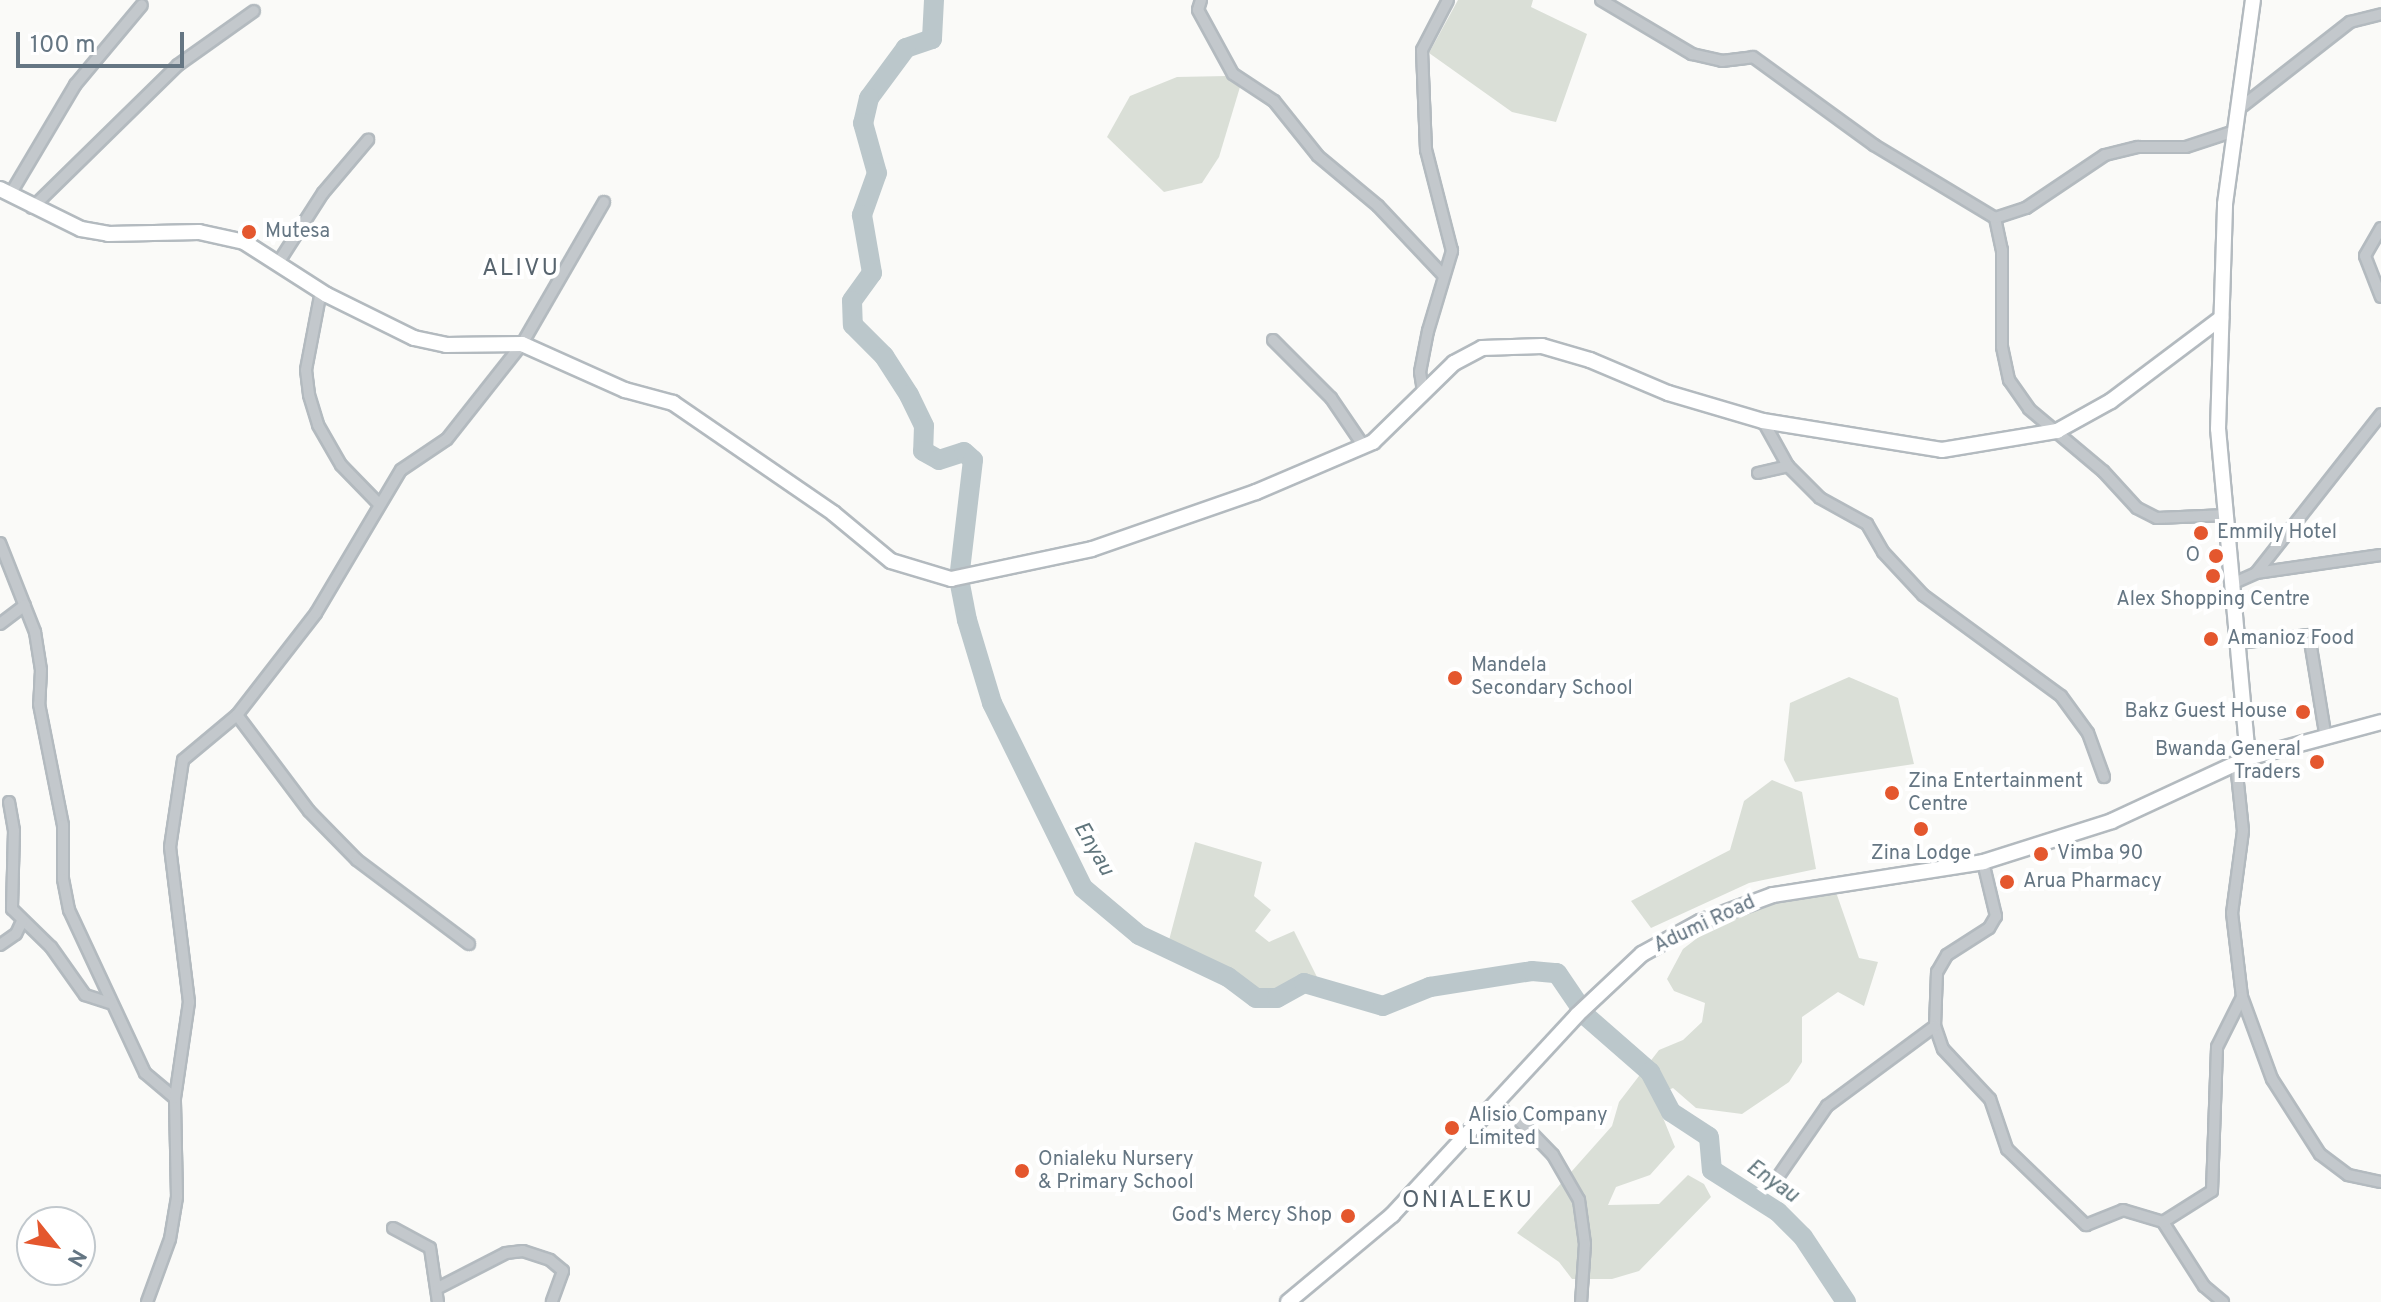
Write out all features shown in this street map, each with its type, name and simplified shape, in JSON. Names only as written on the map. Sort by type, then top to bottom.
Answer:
[{"type":"street","points":[[1201,0],[1198,10],[1233,74],[1274,101],[1318,156],[1368,197],[1443,275]]},
{"type":"street","points":[[1423,391],[1420,372],[1451,242],[1426,150],[1422,50],[1448,0]]},
{"type":"street","points":[[1601,0],[1692,54],[1722,61],[1753,57],[1874,145],[1995,218],[2002,250],[2002,347],[2009,380],[2029,409],[2057,431],[2137,508],[2157,518],[2227,515]]},
{"type":"street","points":[[2253,0],[2225,204],[2218,429],[2234,583],[2242,761],[2243,831],[2232,913],[2242,997],[2272,1079],[2320,1154],[2348,1175],[2381,1182]]},
{"type":"street","points":[[142,5],[75,85],[5,191],[32,208],[108,234],[199,232],[227,237],[278,263],[321,291],[414,338],[446,345],[522,344],[625,390],[690,412],[891,561],[951,579],[1092,549],[1256,492],[1363,445],[1391,429],[1423,391],[1466,354],[1523,343],[1590,360],[1668,393],[1763,421],[1942,450],[2057,431],[2111,401],[2221,318]]},
{"type":"street","points":[[32,208],[178,65],[254,11]]},
{"type":"street","points":[[2240,108],[2350,22],[2381,14]]},
{"type":"street","points":[[1995,218],[2026,208],[2105,155],[2138,147],[2186,147],[2235,131]]},
{"type":"street","points":[[278,263],[323,193],[368,140]]},
{"type":"street","points":[[147,1302],[175,1220],[175,1098],[189,1002],[170,847],[172,808],[183,760],[237,715],[316,613],[378,503],[401,470],[447,439],[522,344],[604,202]]},
{"type":"street","points":[[2381,228],[2365,256],[2381,297]]},
{"type":"street","points":[[321,291],[306,370],[309,395],[318,425],[341,465],[378,503]]},
{"type":"street","points":[[1273,340],[1331,398],[1363,445]]},
{"type":"street","points":[[2256,573],[2381,414]]},
{"type":"street","points":[[1763,421],[1788,466],[1820,498],[1867,524],[1883,552],[1923,595],[2061,696],[2088,733],[2104,777]]},
{"type":"street","points":[[1758,473],[1788,466]]},
{"type":"street","points":[[0,543],[25,605],[41,670],[39,704],[63,825],[69,910],[145,1073],[175,1098]]},
{"type":"street","points":[[2234,583],[2256,573],[2381,555]]},
{"type":"street","points":[[0,624],[25,605]]},
{"type":"street","points":[[2238,643],[2309,635],[2325,733]]},
{"type":"street","points":[[237,715],[309,811],[357,860],[469,944]]},
{"type":"street","name":"Adumi Road","points":[[1288,1302],[1392,1215],[1581,1011],[1642,954],[1742,904],[1983,862],[2112,821],[2242,761],[2325,733],[2381,722]]},
{"type":"street","points":[[9,802],[14,843],[9,899],[22,921],[51,947],[85,995],[110,1003]]},
{"type":"street","points":[[1983,862],[1996,916],[1989,928],[1941,962],[1935,1026],[1947,1055],[1990,1099],[2007,1149],[2086,1225],[2123,1210],[2163,1222],[2204,1286],[2223,1302]]},
{"type":"street","points":[[0,945],[16,934],[22,921]]},
{"type":"street","points":[[2163,1222],[2212,1191],[2217,1047],[2242,997]]},
{"type":"street","points":[[1780,1174],[1827,1106],[1935,1026]]},
{"type":"street","points":[[1494,1105],[1521,1122],[1553,1155],[1579,1200],[1585,1244],[1581,1302]]},
{"type":"street","points":[[393,1228],[427,1244],[438,1288],[438,1302]]},
{"type":"street","points":[[438,1288],[506,1253],[523,1251],[550,1260],[563,1271],[552,1302]]},
{"type":"shaded area","points":[[1458,0],[1533,0],[1531,7],[1587,34],[1556,122],[1512,112],[1429,53]]},
{"type":"shaded area","points":[[1227,76],[1240,87],[1219,157],[1202,183],[1164,192],[1107,137],[1130,96],[1177,77]]},
{"type":"shaded area","points":[[1849,677],[1898,698],[1914,764],[1795,782],[1784,760],[1790,703]]},
{"type":"shaded area","points":[[1772,780],[1802,792],[1816,869],[1749,883],[1651,928],[1631,901],[1730,850],[1744,801]]},
{"type":"shaded area","points":[[1195,842],[1262,862],[1254,896],[1271,910],[1255,931],[1269,942],[1294,931],[1317,977],[1278,991],[1256,989],[1231,970],[1168,944]]},
{"type":"shaded area","points":[[1822,892],[1837,895],[1859,958],[1878,962],[1864,1006],[1838,992],[1802,1017],[1802,1062],[1789,1082],[1742,1114],[1696,1108],[1673,1088],[1654,1096],[1675,1147],[1650,1175],[1616,1187],[1608,1205],[1659,1204],[1688,1175],[1704,1184],[1711,1197],[1639,1271],[1612,1279],[1572,1279],[1559,1262],[1517,1233],[1612,1126],[1619,1102],[1659,1050],[1683,1040],[1702,1022],[1705,1003],[1674,991],[1667,979],[1683,949],[1735,909]]},
{"type":"waterway","name":"Enyau","points":[[934,0],[932,39],[906,48],[869,98],[863,123],[877,173],[862,215],[872,273],[852,301],[853,325],[884,356],[909,395],[924,426],[923,451],[939,460],[964,452],[973,460],[959,579],[967,620],[992,703],[1083,888],[1139,935],[1228,977],[1256,998],[1277,998],[1304,983],[1383,1006],[1430,987],[1532,971],[1557,973],[1587,1017],[1650,1072],[1671,1112],[1709,1137],[1712,1170],[1778,1212],[1803,1237],[1846,1302]]},
{"type":"place","name":"Mutesa","points":[[249,232]]},
{"type":"place","name":"Emmily Hotel","points":[[2201,533]]},
{"type":"place","name":"O","points":[[2216,556]]},
{"type":"place","name":"Alex Shopping Centre","points":[[2213,576]]},
{"type":"place","name":"Amanioz Food","points":[[2211,639]]},
{"type":"place","name":"Mandela Secondary School","points":[[1455,678]]},
{"type":"place","name":"Bakz Guest House","points":[[2303,712]]},
{"type":"place","name":"Bwanda General Traders","points":[[2317,762]]},
{"type":"place","name":"Zina Entertainment Centre","points":[[1892,793]]},
{"type":"place","name":"Zina Lodge","points":[[1921,829]]},
{"type":"place","name":"Vimba 90","points":[[2041,854]]},
{"type":"place","name":"Arua Pharmacy","points":[[2007,882]]},
{"type":"place","name":"Alisio Company Limited","points":[[1452,1128]]},
{"type":"place","name":"Onialeku Nursery & Primary School","points":[[1022,1171]]},
{"type":"place","name":"God's Mercy Shop","points":[[1348,1216]]},
{"type":"district","name":"ALIVU","points":[[521,270]]},
{"type":"district","name":"ONIALEKU","points":[[1468,1202]]}]
